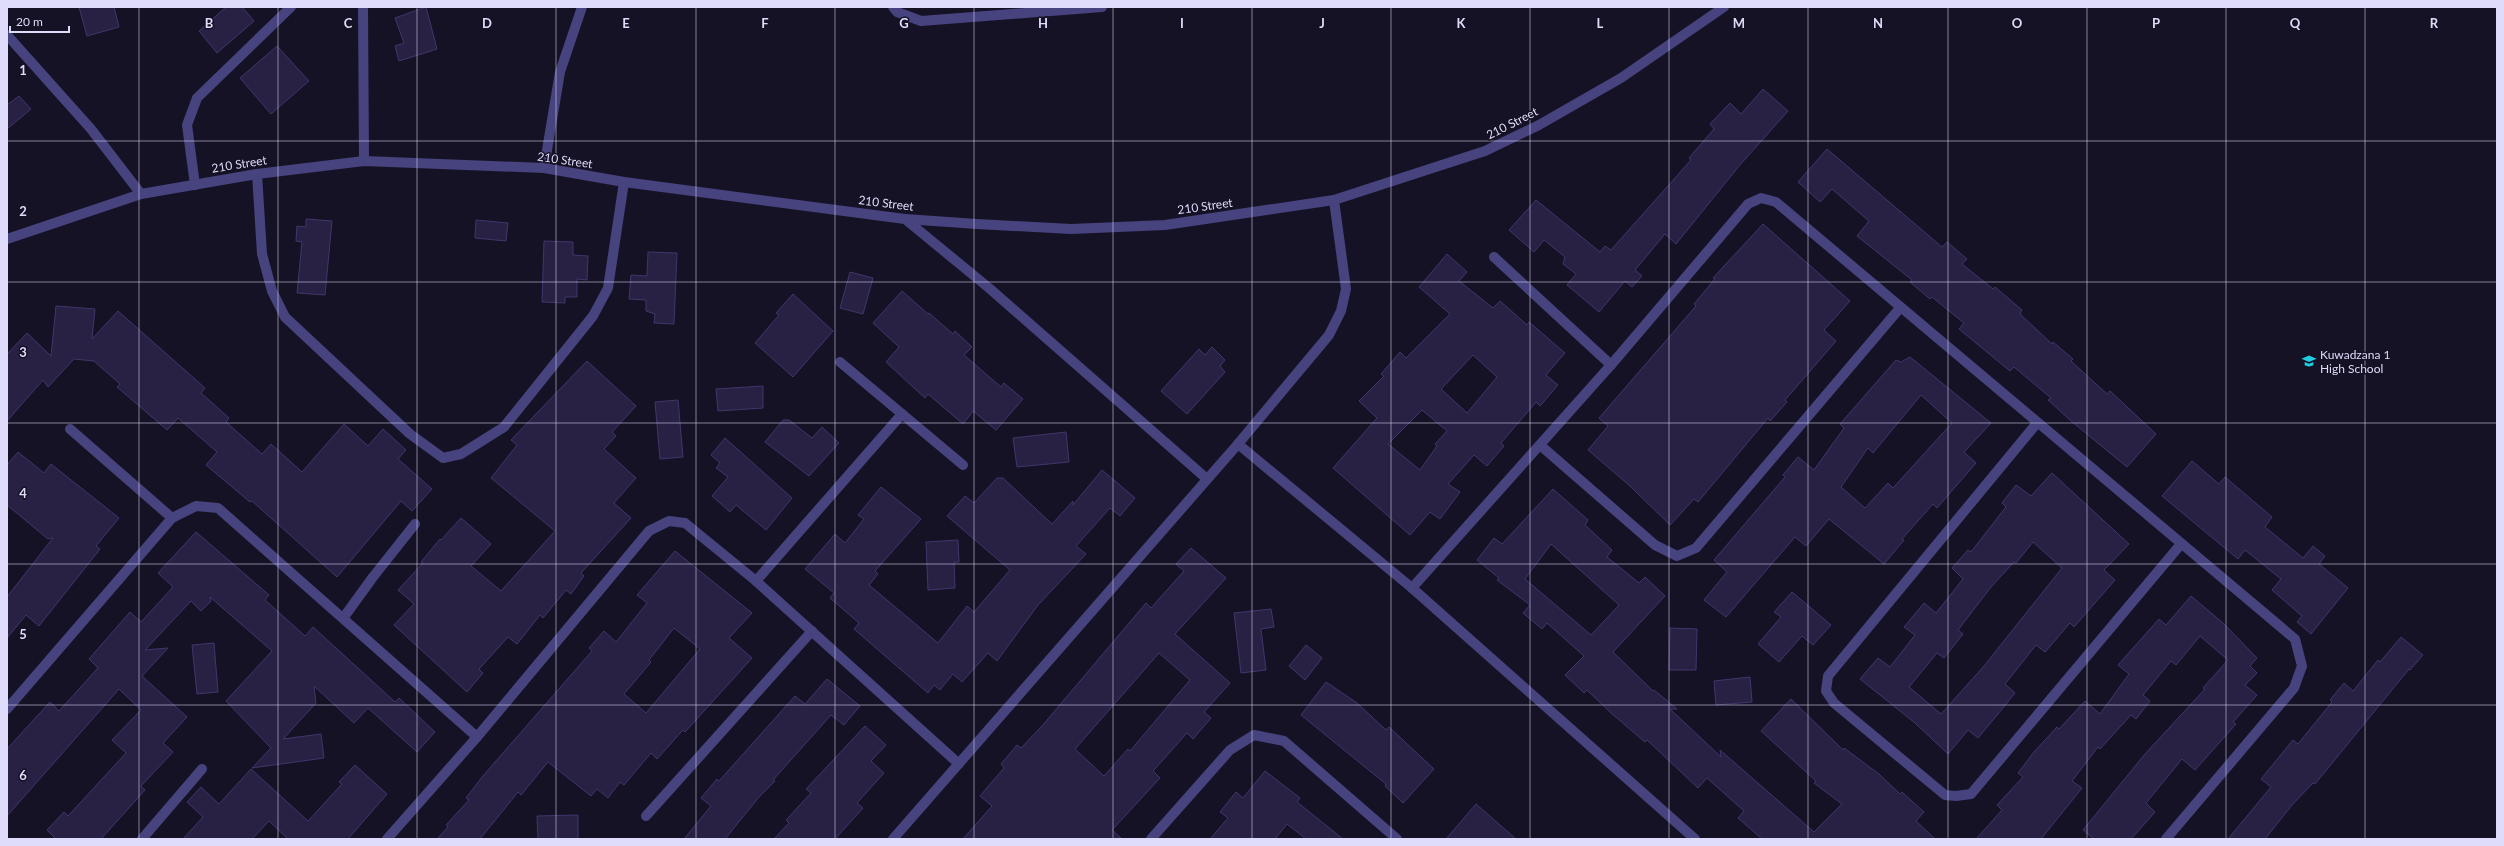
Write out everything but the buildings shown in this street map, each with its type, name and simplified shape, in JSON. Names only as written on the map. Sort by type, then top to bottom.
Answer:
[{"type":"street","points":[[195,184],[187,125],[197,98],[291,7]]},
{"type":"street","points":[[363,7],[364,161]]},
{"type":"street","points":[[544,168],[560,72],[582,7]]},
{"type":"street","points":[[893,7],[897,12],[921,22],[1102,7]]},
{"type":"street","name":"210 Street","points":[[7,239],[141,194],[257,174],[364,161],[544,168],[624,182],[905,219],[978,224],[1116,228],[1165,225],[1334,200],[1485,151],[1539,125],[1621,78],[1724,7]]},
{"type":"street","points":[[7,35],[91,130],[141,194]]},
{"type":"street","points":[[257,174],[262,254],[272,291],[285,317],[410,434],[443,458],[461,454],[504,427],[593,316],[608,288],[624,182]]},
{"type":"street","points":[[1412,588],[1611,365],[1748,204],[1761,198],[1776,202],[1900,308],[2295,639],[2302,666],[2294,688],[2166,839]]},
{"type":"street","points":[[893,839],[1238,444],[1329,335],[1341,311],[1346,289],[1334,200]]},
{"type":"street","points":[[905,219],[989,288],[1207,479]]},
{"type":"street","points":[[1494,257],[1611,365]]},
{"type":"street","points":[[1540,445],[1655,545],[1677,556],[1696,548],[1900,308]]},
{"type":"street","points":[[840,362],[963,464]]},
{"type":"street","points":[[756,581],[902,414]]},
{"type":"street","points":[[2037,423],[1828,676],[1826,691],[1840,707],[1945,795],[1956,796],[1971,794],[2181,544]]},
{"type":"street","points":[[70,429],[172,518]]},
{"type":"street","points":[[1238,444],[1412,588],[1695,839]]},
{"type":"street","points":[[7,708],[172,518],[196,506],[218,508],[344,617],[477,737]]},
{"type":"street","points":[[387,839],[477,737],[649,531],[668,521],[685,523],[756,581],[959,764]]},
{"type":"street","points":[[344,617],[372,577],[415,524]]},
{"type":"street","points":[[646,816],[812,631]]},
{"type":"street","points":[[1151,839],[1230,750],[1254,735],[1284,741],[1397,839]]},
{"type":"street","points":[[142,839],[202,769]]},
{"type":"place","name":"Kuwadzana 1 High School","points":[[2309,361]]}]
